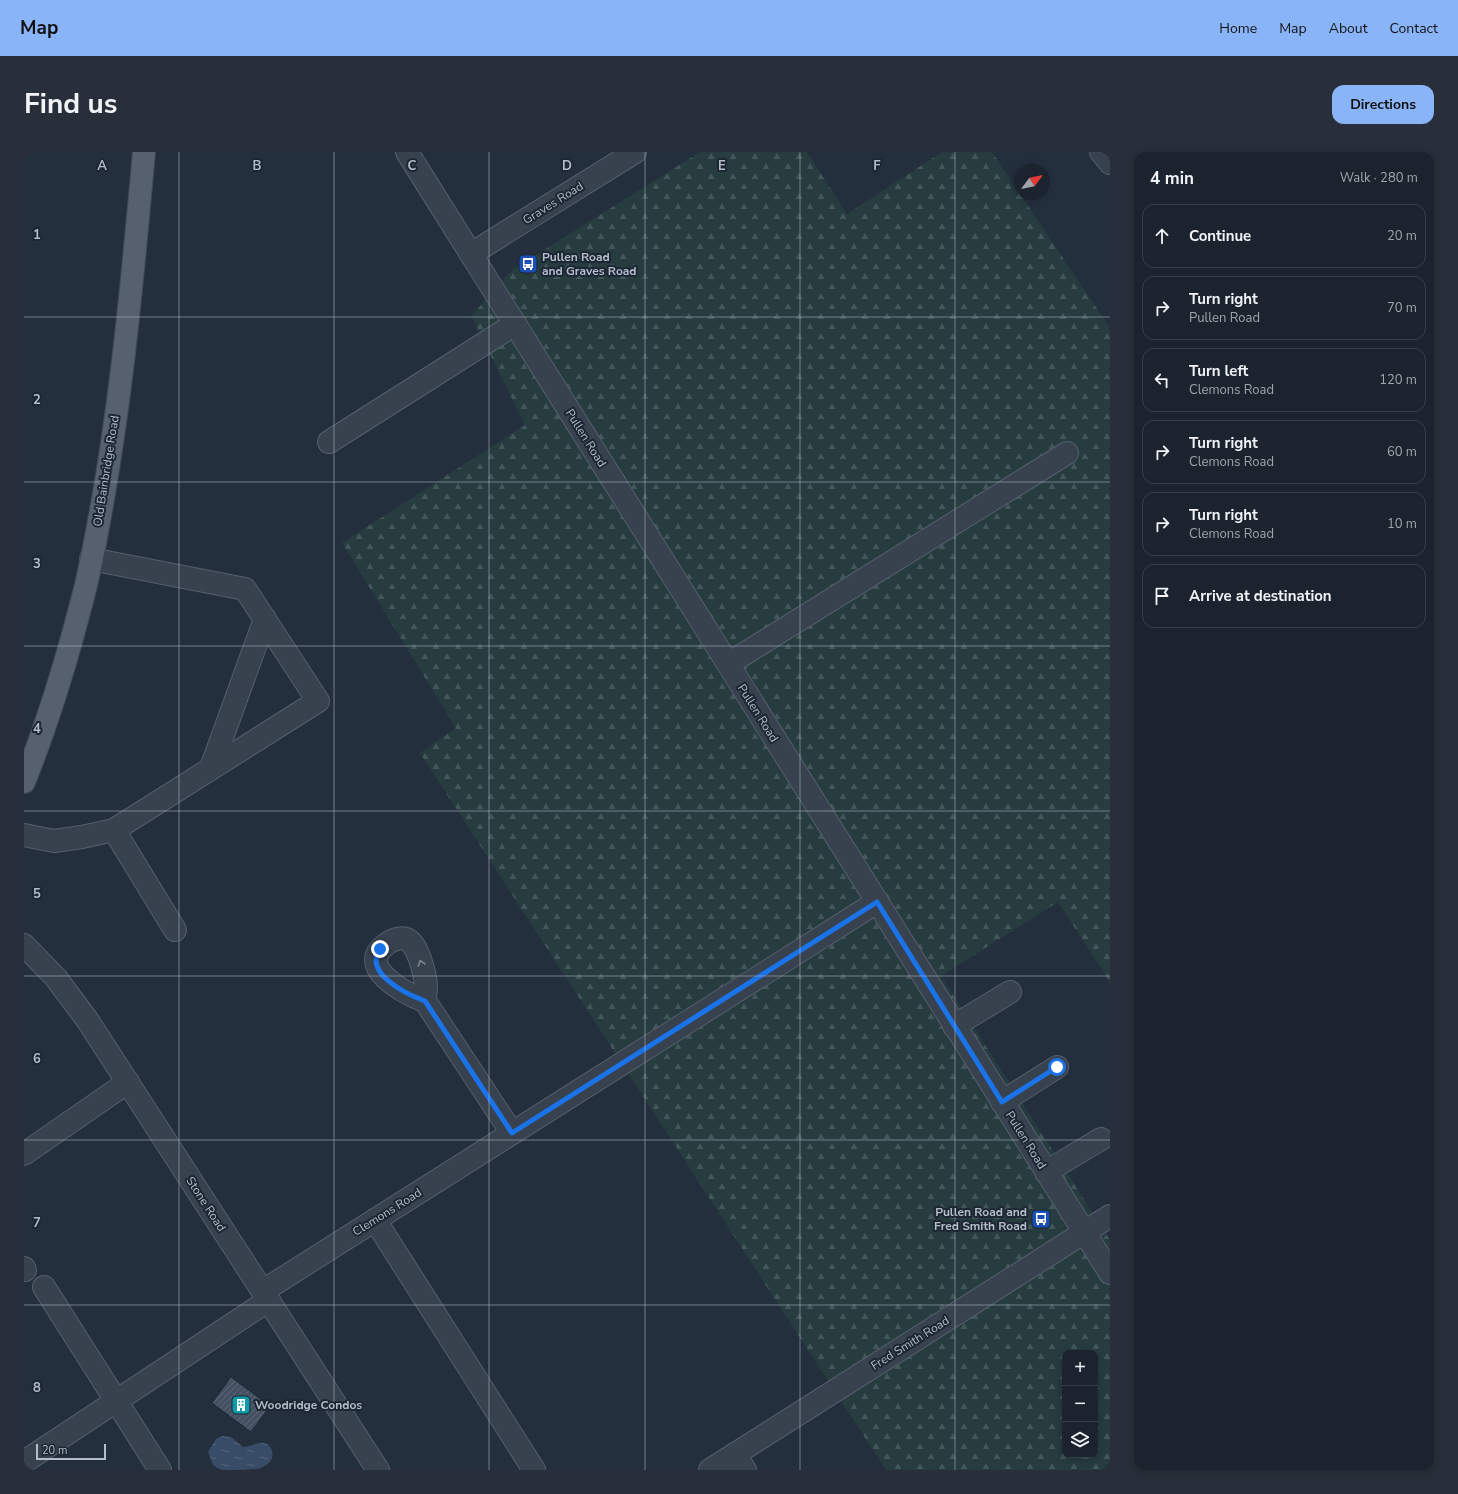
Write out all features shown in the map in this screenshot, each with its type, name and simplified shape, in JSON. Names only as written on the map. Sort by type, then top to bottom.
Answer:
[{"type":"main road","name":"Old Bainbridge Road","points":[[24,782],[40,743],[63,672],[87,582],[105,486],[117,405],[133,274],[144,152]]},
{"type":"street","name":"Graves Road","points":[[471,254],[635,152]]},
{"type":"street","points":[[1101,152],[1110,163]]},
{"type":"street","name":"Pullen Road","points":[[416,156],[471,254],[1110,1273]]},
{"type":"street","points":[[329,442],[515,324]]},
{"type":"street","points":[[728,664],[1068,453]]},
{"type":"street","points":[[24,835],[54,841],[114,830],[318,701],[245,589],[91,560]]},
{"type":"street","points":[[211,768],[265,620]]},
{"type":"street","points":[[114,830],[175,930]]},
{"type":"street","name":"Clemons Road","points":[[24,1462],[116,1401],[375,1220],[877,902]]},
{"type":"street","name":"Stone Road","points":[[24,945],[56,978],[88,1021],[378,1470]]},
{"type":"street","points":[[954,1026],[1010,992]]},
{"type":"street","points":[[425,1001],[512,1133]]},
{"type":"street","points":[[1002,1102],[1057,1067]]},
{"type":"street","points":[[24,1154],[128,1082]]},
{"type":"street","points":[[1046,1172],[1100,1139]]},
{"type":"street","name":"Fred Smith Road","points":[[710,1470],[740,1462],[1110,1216]]},
{"type":"street","points":[[375,1220],[534,1470]]},
{"type":"street","points":[[44,1287],[160,1470]]},
{"type":"green space","points":[[700,152],[807,152],[847,214],[942,152],[992,152],[1014,185],[1014,200],[1024,200],[1110,328],[1110,982],[1058,902],[941,976],[1110,1240],[1110,1470],[886,1470],[420,753],[456,728],[342,543],[525,425],[471,316],[512,270]]},
{"type":"water","points":[[222,1436],[231,1437],[243,1447],[259,1443],[269,1445],[272,1450],[272,1458],[268,1463],[259,1469],[221,1470],[213,1465],[208,1452],[216,1439]]},
{"type":"building","name":"Woodridge Condos","points":[[231,1377],[270,1406],[251,1432],[212,1403]]},
{"type":"place","name":"Pullen Road and Graves Road","points":[[528,264]]},
{"type":"place","name":"Pullen Road and Fred Smith Road","points":[[1041,1219]]},
{"type":"place","name":"Woodridge Condos","points":[[241,1405]]},
{"type":"route","points":[[380,949],[376,955],[376,964],[381,972],[389,981],[402,990],[413,997],[425,1001],[512,1133],[877,902],[1002,1102],[1057,1067]]}]
